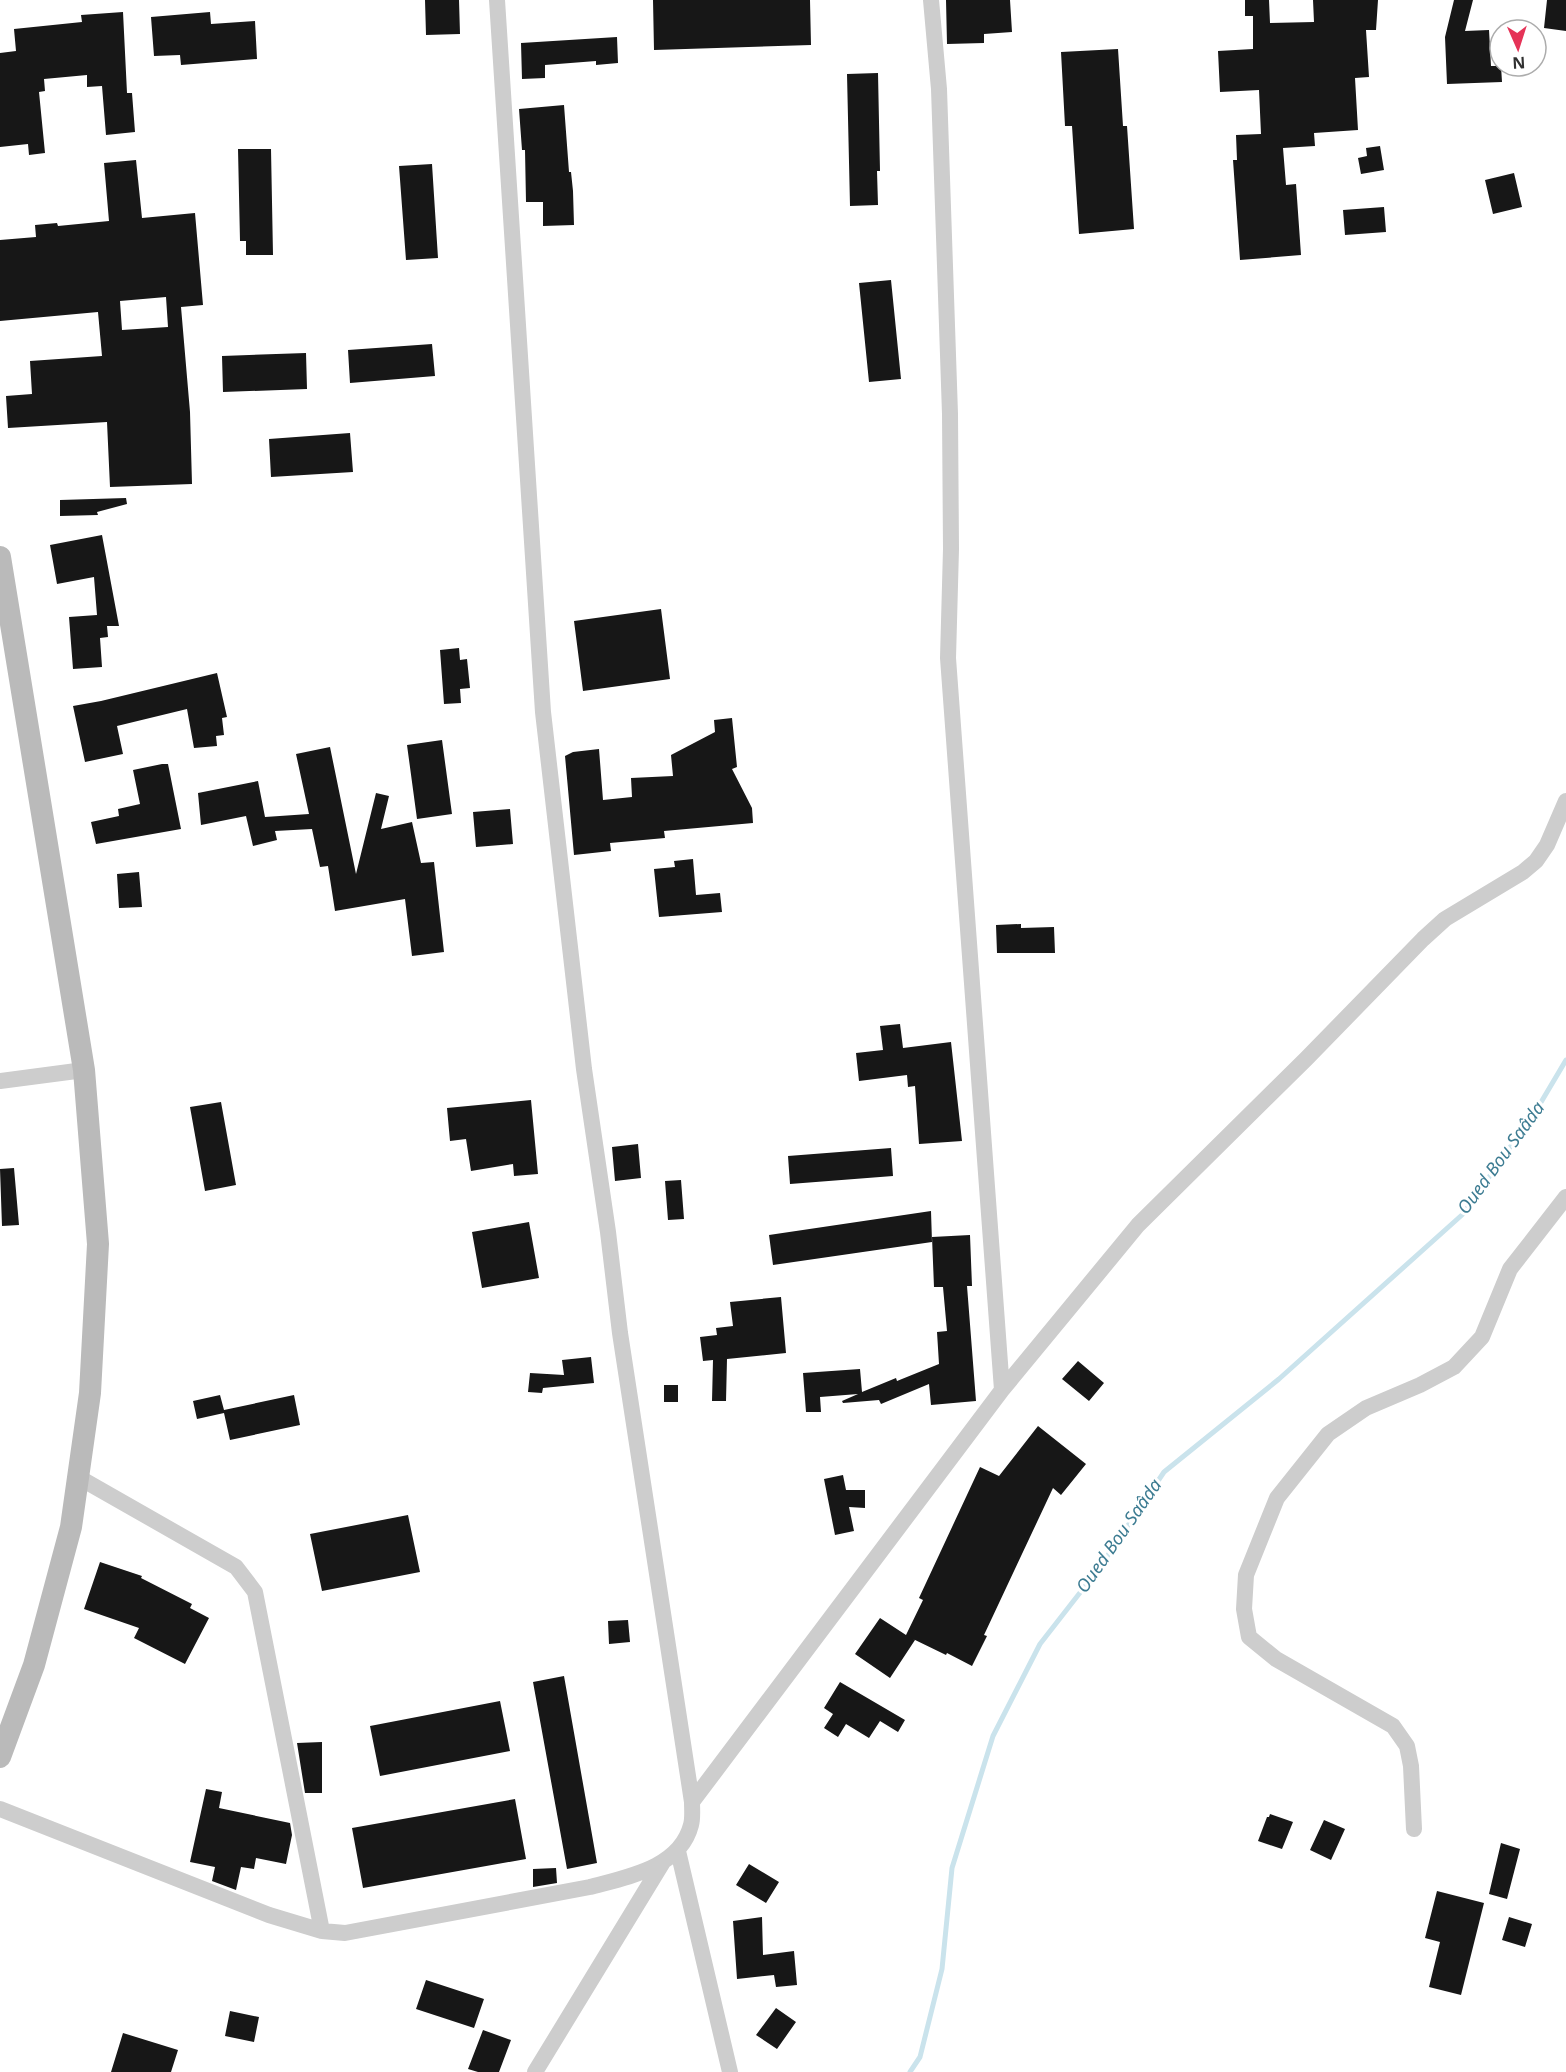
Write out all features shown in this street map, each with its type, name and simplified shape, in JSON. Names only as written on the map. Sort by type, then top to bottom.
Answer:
[{"type":"main road","points":[[0,557],[84,1070],[98,1244],[90,1393],[71,1527],[34,1665],[0,1757]]},
{"type":"street","points":[[0,1809],[269,1915],[322,1931],[345,1933],[590,1887],[627,1877],[663,1862],[678,1851],[691,1824],[692,1802],[620,1333],[584,1069],[543,712],[496,0]]},
{"type":"street","points":[[931,0],[939,89],[951,414],[948,658],[1002,1390]]},
{"type":"street","points":[[692,1802],[1002,1390],[1138,1224],[1306,1059],[1423,939],[1445,919],[1523,872],[1536,861],[1547,845],[1566,801]]},
{"type":"street","points":[[0,1081],[84,1070]]},
{"type":"street","points":[[1414,1829],[1411,1766],[1407,1746],[1392,1726],[1276,1659],[1249,1637],[1244,1609],[1246,1575],[1276,1498],[1328,1434],[1366,1408],[1420,1385],[1454,1367],[1482,1336],[1510,1269],[1566,1197]]},
{"type":"street","points":[[78,1477],[236,1567],[255,1592],[322,1931]]},
{"type":"street","points":[[678,1851],[730,2072]]},
{"type":"street","points":[[535,2072],[663,1862]]},
{"type":"building","points":[[425,0],[459,0],[460,34],[426,35]]},
{"type":"building","points":[[653,0],[810,0],[811,45],[654,50]]},
{"type":"building","points":[[946,0],[1010,0],[1012,32],[984,34],[984,43],[947,44]]},
{"type":"building","points":[[1245,0],[1269,0],[1270,23],[1314,22],[1313,0],[1378,0],[1376,30],[1366,30],[1369,77],[1355,78],[1358,130],[1314,133],[1315,146],[1283,148],[1286,185],[1296,184],[1301,255],[1240,260],[1233,160],[1237,160],[1236,135],[1261,134],[1259,90],[1220,92],[1218,51],[1253,49],[1253,16],[1245,16]]},
{"type":"building","points":[[1454,0],[1473,0],[1465,31],[1488,30],[1488,78],[1502,78],[1502,82],[1447,84],[1445,37]]},
{"type":"building","points":[[1547,0],[1566,0],[1566,31],[1548,29],[1548,18],[1545,18]]},
{"type":"building","points":[[123,12],[127,93],[132,93],[135,132],[106,135],[102,86],[87,87],[87,75],[44,79],[45,91],[39,92],[45,153],[29,155],[28,144],[0,147],[0,53],[16,51],[14,29],[82,22],[81,15]]},
{"type":"building","points":[[210,12],[211,24],[255,21],[257,59],[181,65],[180,55],[154,56],[151,17]]},
{"type":"building","points":[[617,37],[618,63],[596,65],[596,61],[545,65],[545,78],[522,79],[521,43]]},
{"type":"building","points":[[1118,49],[1123,126],[1127,126],[1134,229],[1079,234],[1072,126],[1065,126],[1061,52]]},
{"type":"building","points":[[878,73],[880,171],[877,171],[878,205],[850,206],[847,74]]},
{"type":"building","points":[[564,105],[569,172],[571,172],[573,191],[574,225],[543,226],[543,202],[526,202],[525,150],[522,150],[519,109]]},
{"type":"building","points":[[1380,146],[1384,170],[1361,174],[1358,158],[1367,156],[1366,148]]},
{"type":"building","points":[[238,149],[271,149],[273,255],[246,255],[246,241],[240,241]]},
{"type":"building","points":[[136,160],[142,218],[195,213],[203,305],[181,307],[190,412],[192,484],[110,487],[107,422],[8,428],[6,396],[32,394],[30,361],[102,356],[98,312],[0,321],[0,240],[36,237],[35,225],[57,223],[58,226],[109,221],[104,163]],"holes":[[[166,297],[168,327],[122,330],[120,301]]]},
{"type":"building","points":[[432,164],[438,258],[406,260],[399,166]]},
{"type":"building","points":[[1514,173],[1522,207],[1493,214],[1485,180]]},
{"type":"building","points":[[1384,207],[1386,232],[1345,235],[1343,210]]},
{"type":"building","points":[[891,280],[901,379],[869,382],[859,283]]},
{"type":"building","points":[[432,344],[435,376],[350,383],[348,350]]},
{"type":"building","points":[[306,353],[307,389],[223,392],[222,356]]},
{"type":"building","points":[[350,433],[353,472],[271,477],[269,439]]},
{"type":"building","points":[[126,498],[127,504],[97,512],[98,515],[60,516],[60,500]]},
{"type":"building","points":[[102,535],[119,626],[107,626],[108,637],[100,638],[102,667],[73,669],[69,617],[97,615],[94,577],[57,584],[50,545]]},
{"type":"building","points":[[661,609],[670,679],[583,691],[574,621]]},
{"type":"building","points":[[459,648],[460,660],[467,659],[470,688],[460,689],[461,703],[444,704],[440,650]]},
{"type":"building","points":[[217,673],[227,717],[222,718],[224,735],[216,736],[217,746],[194,748],[187,709],[117,726],[123,754],[85,762],[73,706]]},
{"type":"building","points":[[732,718],[737,767],[732,769],[752,808],[753,823],[664,831],[665,838],[610,843],[611,851],[574,855],[565,756],[573,752],[599,749],[603,800],[632,797],[631,778],[673,776],[671,755],[715,732],[714,720]]},
{"type":"building","points":[[442,740],[452,814],[417,819],[407,745]]},
{"type":"building","points":[[330,747],[356,874],[376,793],[389,796],[381,829],[412,822],[421,863],[434,862],[444,952],[412,956],[405,899],[335,911],[328,866],[320,867],[312,829],[275,831],[277,840],[253,846],[246,816],[201,825],[198,793],[258,781],[265,817],[309,814],[296,754]]},
{"type":"building","points":[[168,764],[181,829],[96,844],[91,822],[119,816],[118,809],[140,804],[133,770]]},
{"type":"building","points":[[510,809],[513,844],[476,847],[473,812]]},
{"type":"building","points":[[693,859],[696,895],[720,893],[722,912],[659,917],[654,869],[675,867],[674,861]]},
{"type":"building","points":[[139,872],[142,907],[119,908],[117,874]]},
{"type":"building","points":[[1021,924],[1021,928],[1054,927],[1055,953],[997,953],[996,925]]},
{"type":"building","points":[[900,1024],[903,1048],[951,1042],[962,1141],[919,1144],[915,1086],[908,1087],[907,1075],[859,1081],[856,1053],[883,1050],[880,1026]]},
{"type":"building","points":[[531,1100],[538,1174],[514,1176],[513,1164],[471,1171],[466,1139],[450,1141],[447,1108]]},
{"type":"building","points":[[221,1102],[236,1185],[205,1191],[190,1107]]},
{"type":"building","points":[[638,1144],[641,1178],[615,1181],[612,1147]]},
{"type":"building","points":[[891,1148],[893,1176],[790,1184],[788,1156]]},
{"type":"building","points":[[14,1168],[19,1225],[2,1226],[0,1169]]},
{"type":"building","points":[[681,1180],[684,1219],[668,1220],[665,1181]]},
{"type":"building","points":[[931,1211],[932,1242],[773,1265],[769,1235]]},
{"type":"building","points":[[529,1222],[539,1278],[482,1288],[472,1232]]},
{"type":"building","points":[[970,1235],[972,1286],[967,1286],[976,1401],[931,1405],[929,1384],[881,1404],[879,1400],[843,1403],[842,1401],[858,1394],[820,1397],[821,1412],[806,1412],[803,1373],[860,1369],[862,1392],[939,1364],[937,1332],[947,1331],[943,1287],[934,1287],[932,1237]]},
{"type":"building","points":[[781,1297],[786,1353],[727,1359],[726,1401],[712,1401],[713,1360],[703,1361],[700,1337],[717,1335],[716,1328],[733,1326],[730,1302]]},
{"type":"building","points":[[591,1357],[594,1383],[543,1388],[542,1393],[528,1392],[530,1373],[564,1375],[562,1360]]},
{"type":"building","points":[[1078,1361],[1104,1383],[1089,1401],[1062,1379]]},
{"type":"building","points":[[664,1385],[678,1385],[678,1402],[664,1402]]},
{"type":"building","points":[[220,1395],[224,1410],[294,1395],[300,1425],[230,1440],[224,1413],[197,1419],[193,1401]]},
{"type":"building","points":[[1038,1426],[1086,1464],[1061,1495],[1053,1488],[984,1635],[987,1636],[972,1666],[911,1638],[915,1640],[890,1678],[855,1654],[880,1618],[906,1635],[923,1600],[919,1598],[980,1467],[999,1476]]},
{"type":"building","points":[[843,1475],[846,1490],[865,1490],[865,1508],[849,1507],[854,1531],[835,1535],[824,1479]]},
{"type":"building","points":[[408,1515],[420,1572],[322,1591],[310,1534]]},
{"type":"building","points":[[100,1562],[142,1576],[141,1578],[192,1604],[190,1608],[209,1618],[185,1664],[134,1638],[139,1628],[84,1609]]},
{"type":"building","points":[[628,1620],[630,1642],[609,1644],[608,1621]]},
{"type":"building","points":[[564,1676],[597,1863],[567,1869],[533,1682]]},
{"type":"building","points":[[840,1682],[905,1720],[898,1732],[880,1721],[869,1738],[846,1724],[838,1737],[824,1728],[833,1714],[824,1708]]},
{"type":"building","points":[[500,1701],[510,1751],[380,1776],[370,1726]]},
{"type":"building","points":[[322,1742],[322,1793],[305,1793],[297,1743]]},
{"type":"building","points":[[206,1789],[222,1792],[219,1808],[290,1823],[292,1835],[286,1864],[256,1858],[254,1869],[241,1867],[236,1890],[212,1881],[215,1867],[190,1862]]},
{"type":"building","points":[[515,1799],[526,1859],[363,1888],[352,1828]]},
{"type":"building","points":[[1270,1814],[1293,1822],[1282,1849],[1258,1841]]},
{"type":"building","points":[[1324,1820],[1345,1829],[1331,1860],[1310,1850]]},
{"type":"building","points":[[1501,1843],[1520,1849],[1507,1899],[1489,1894]]},
{"type":"building","points":[[749,1864],[779,1882],[766,1903],[736,1885]]},
{"type":"building","points":[[556,1868],[557,1883],[533,1887],[533,1869]]},
{"type":"building","points":[[1437,1891],[1484,1903],[1461,1995],[1429,1987],[1440,1942],[1425,1938]]},
{"type":"building","points":[[762,1917],[763,1955],[794,1951],[797,1985],[776,1987],[774,1975],[737,1979],[733,1921]]},
{"type":"building","points":[[1509,1917],[1532,1924],[1525,1947],[1502,1940]]},
{"type":"building","points":[[426,1980],[484,1999],[474,2028],[416,2009]]},
{"type":"building","points":[[776,2008],[796,2022],[777,2049],[756,2035]]},
{"type":"building","points":[[230,2011],[259,2017],[254,2042],[225,2036]]},
{"type":"building","points":[[483,2030],[511,2040],[499,2072],[478,2072],[468,2069]]},
{"type":"building","points":[[123,2033],[178,2050],[171,2072],[111,2072]]},
{"type":"waterway","name":"Oued Bou Saâda","points":[[910,2072],[920,2057],[942,1969],[952,1868],[993,1736],[1040,1644],[1100,1567],[1164,1472],[1279,1379],[1463,1214],[1537,1109],[1566,1060]]}]
